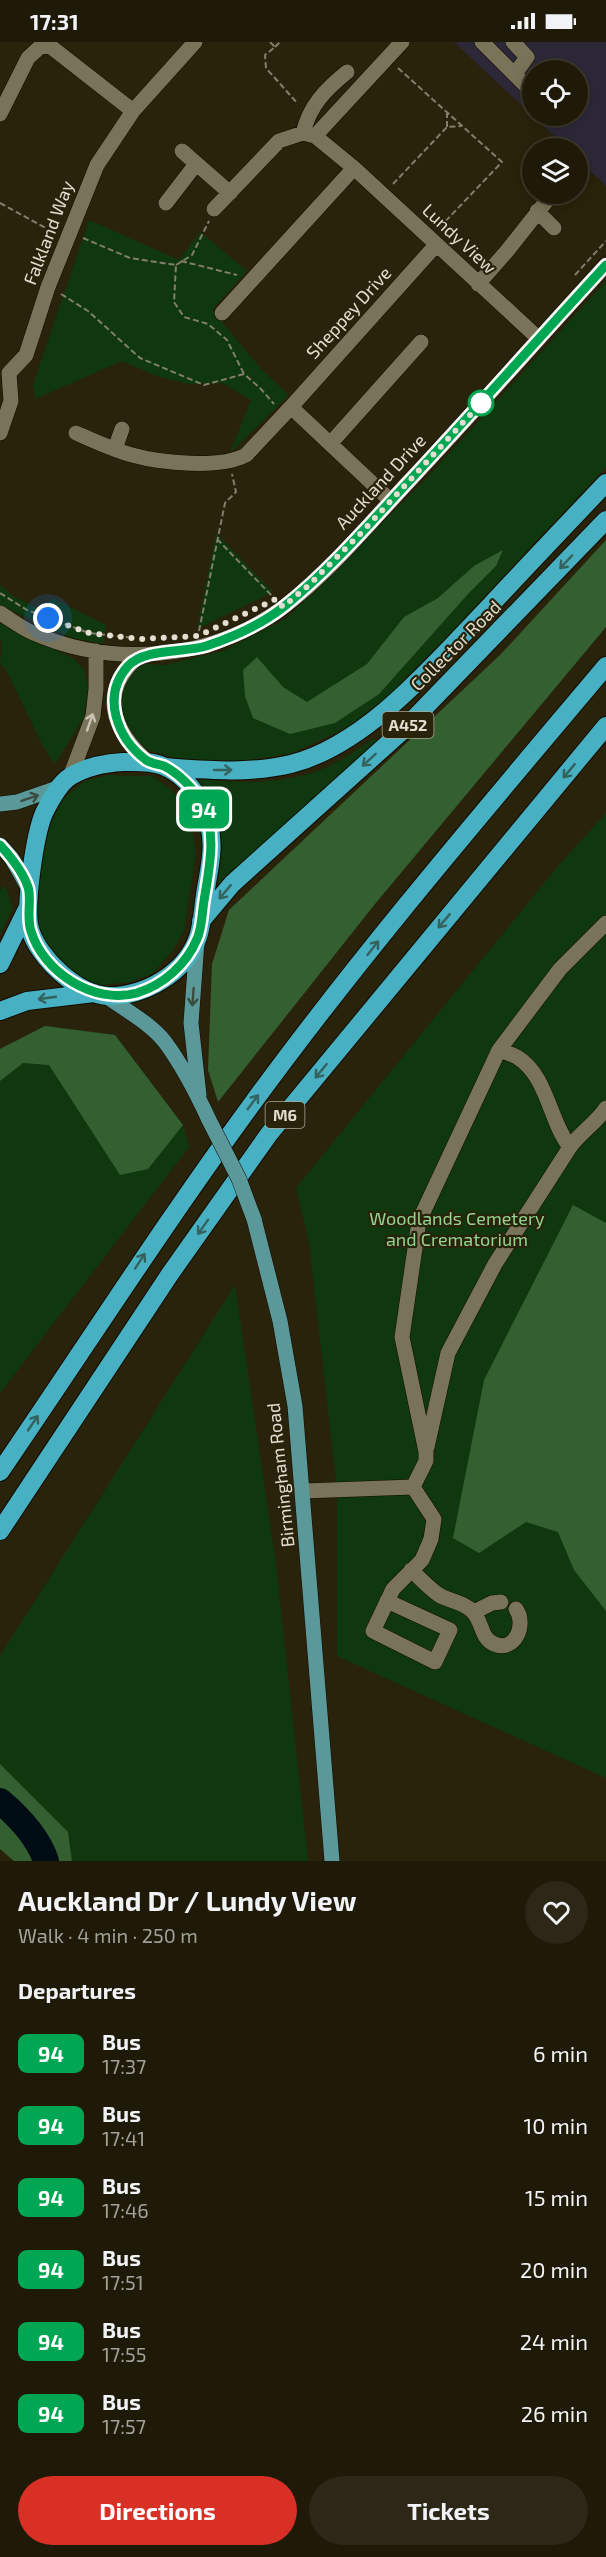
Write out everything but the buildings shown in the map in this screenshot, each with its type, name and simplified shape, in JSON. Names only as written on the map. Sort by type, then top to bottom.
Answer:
[{"type":"highway","name":"Collector Road","points":[[157,765],[217,770],[261,770],[293,763],[332,747],[358,732],[384,712],[446,652],[606,483]]},
{"type":"highway","name":"Collector Road","points":[[199,930],[232,884],[402,731],[606,520]]},
{"type":"highway","name":"M6","points":[[0,1472],[146,1252],[253,1102],[420,888],[606,666]]},
{"type":"highway","name":"M6","points":[[0,1531],[170,1274],[269,1134],[606,726]]},
{"type":"highway","name":"A452","points":[[0,1011],[27,1000],[140,992],[160,982],[178,969],[199,930],[212,854],[209,827],[202,803],[189,785],[157,765],[110,763],[65,782]]},
{"type":"highway","points":[[65,782],[44,814],[30,889],[29,928],[35,943],[50,964],[71,981],[101,995]]},
{"type":"highway","points":[[0,964],[28,909]]},
{"type":"main road","points":[[0,804],[17,802],[65,782]]},
{"type":"main road","points":[[0,844],[11,857],[30,889]]},
{"type":"main road","name":"Birmingham Road","points":[[199,930],[191,1023],[200,1101]]},
{"type":"main road","name":"Birmingham Road","points":[[101,995],[140,1020],[164,1042],[200,1101],[239,1179],[254,1219],[280,1321],[295,1406],[332,1861]]},
{"type":"street","name":"Falkland Way","points":[[0,433],[11,401],[5,372],[26,355],[48,287],[98,165],[133,111],[195,42]]},
{"type":"street","points":[[214,209],[279,141],[309,134],[402,42]]},
{"type":"street","points":[[513,42],[527,57],[515,74]]},
{"type":"street","points":[[492,45],[522,81]]},
{"type":"street","points":[[0,114],[28,58],[40,47],[50,46],[133,111]]},
{"type":"street","points":[[309,134],[308,115],[325,90],[347,72]]},
{"type":"street","name":"Lundy View","points":[[309,134],[354,168],[538,338]]},
{"type":"street","points":[[182,151],[230,193]]},
{"type":"street","points":[[166,203],[196,164]]},
{"type":"street","points":[[222,313],[354,168]]},
{"type":"street","points":[[478,284],[543,204]]},
{"type":"street","points":[[537,211],[554,228]]},
{"type":"street","name":"Sheppey Drive","points":[[230,462],[246,455],[287,411],[432,242]]},
{"type":"street","name":"Auckland Drive","points":[[0,613],[28,631],[48,639],[96,651],[140,655],[196,648],[227,637],[283,607],[309,585],[391,501],[606,265]]},
{"type":"street","points":[[330,444],[421,342]]},
{"type":"street","points":[[287,411],[330,444],[391,501]]},
{"type":"street","points":[[115,449],[122,429]]},
{"type":"street","points":[[76,433],[133,456],[211,464],[230,462]]},
{"type":"street","points":[[65,782],[93,716],[96,651]]},
{"type":"street","points":[[140,655],[128,665],[119,678],[113,707],[123,735],[133,748],[157,765]]},
{"type":"street","points":[[413,1487],[426,1461],[426,1452],[402,1337],[419,1221],[499,1050],[560,969],[606,923]]},
{"type":"street","points":[[499,1050],[517,1056],[534,1073],[548,1101],[559,1134],[570,1147]]},
{"type":"street","points":[[426,1452],[448,1353],[495,1264],[570,1147],[580,1133],[599,1118],[606,1108]]},
{"type":"street","points":[[303,1491],[413,1487]]},
{"type":"street","points":[[387,1601],[450,1630],[435,1662],[373,1631],[387,1601],[401,1579],[422,1560],[431,1539],[434,1519],[413,1487]]},
{"type":"street","points":[[411,1570],[439,1594],[471,1609],[488,1642],[498,1646],[507,1645],[515,1640],[521,1626],[516,1609]]},
{"type":"street","points":[[474,1612],[492,1603],[501,1602]]},
{"type":"path","points":[[270,42],[275,47]]},
{"type":"path","points":[[280,42],[265,55],[266,68],[308,115]]},
{"type":"path","points":[[387,58],[502,162],[432,242]]},
{"type":"path","points":[[447,113],[447,127]]},
{"type":"path","points":[[382,194],[447,127],[463,126]]},
{"type":"path","points":[[0,204],[68,235],[130,258],[176,265],[192,255],[214,209]]},
{"type":"path","points":[[181,261],[253,278]]},
{"type":"path","points":[[176,265],[174,302],[184,317],[208,324],[227,340],[244,374],[287,411]]},
{"type":"path","points":[[48,287],[88,311],[140,358],[204,385],[244,374]]},
{"type":"path","points":[[196,648],[225,503],[236,492],[230,462]]},
{"type":"path","points":[[217,539],[276,599],[266,604]]},
{"type":"path","points":[[0,593],[27,610],[89,633],[140,639]]},
{"type":"shaded area","points":[[454,42],[606,42],[606,186],[588,169],[588,138],[556,138],[544,126],[588,126],[588,60],[522,60],[522,106]]},
{"type":"green space","points":[[89,220],[179,260],[200,232],[247,271],[212,310],[262,370],[289,395],[230,453],[251,400],[222,383],[188,384],[154,375],[122,361],[35,399],[33,385]]},
{"type":"green space","points":[[606,281],[606,467],[453,630],[377,707],[350,726],[293,753],[232,763],[192,762],[150,751],[134,739],[120,711],[123,683],[131,671],[146,664],[165,665],[223,651],[287,618],[424,481]]},
{"type":"green space","points":[[216,533],[273,592],[197,629]]},
{"type":"green space","points":[[606,540],[606,627],[375,904],[218,1102],[208,1070],[212,964],[229,910],[501,654]]},
{"type":"green space","points":[[503,550],[496,566],[379,694],[335,723],[290,734],[253,718],[245,696],[243,670],[257,657],[283,687],[307,702],[367,664],[404,617],[438,598],[474,566]]},
{"type":"green space","points":[[0,585],[13,596],[42,611],[52,598],[106,625],[103,644],[72,638],[0,605]]},
{"type":"green space","points":[[0,623],[74,659],[84,670],[88,688],[84,717],[55,764],[42,744],[5,668],[0,664],[2,642]]},
{"type":"green space","points":[[373,739],[378,740],[218,885],[222,848],[220,815],[198,781],[202,779],[233,782],[265,781],[296,777],[325,768]]},
{"type":"green space","points":[[110,775],[152,776],[171,789],[188,811],[196,851],[184,931],[174,949],[152,974],[129,982],[94,985],[61,965],[42,940],[34,918],[36,891],[50,824],[63,799],[85,781]]},
{"type":"green space","name":"Woodlands Cemetery and Crematorium","points":[[606,813],[606,1778],[337,1656],[337,1490],[309,1242],[296,1188],[558,866]]},
{"type":"green space","points":[[5,885],[13,908],[0,934],[0,890]]},
{"type":"green space","points":[[45,1026],[115,1035],[183,1125],[189,1147],[0,1393],[0,1049]]},
{"type":"green space","points":[[45,1026],[115,1035],[183,1125],[148,1169],[120,1175],[49,1065],[23,1063],[0,1081],[0,1049]]},
{"type":"green space","points":[[573,1205],[606,1223],[606,1611],[574,1570],[558,1532],[526,1522],[479,1553],[453,1538],[484,1380]]},
{"type":"green space","points":[[235,1285],[276,1564],[308,1861],[72,1861],[68,1832],[0,1764],[0,1656]]},
{"type":"green space","points":[[0,1764],[68,1832],[72,1861],[14,1861],[0,1849]]},
{"type":"waterway","points":[[0,1801],[27,1828],[43,1852],[46,1861]]},
{"type":"bus line","name":"94","points":[[0,845],[11,857],[30,889],[29,928],[35,943],[50,964],[71,981],[106,996],[126,995],[140,992],[160,982],[178,969],[197,939],[212,854],[209,827],[202,803],[189,785],[165,767],[149,763],[123,735],[113,707],[119,678],[128,665],[140,655],[206,646],[271,615],[309,585],[439,450],[606,265]]},
{"type":"route","points":[[48,618],[89,633],[140,639],[198,636],[276,599],[283,607],[309,585],[363,531],[481,403]]}]
